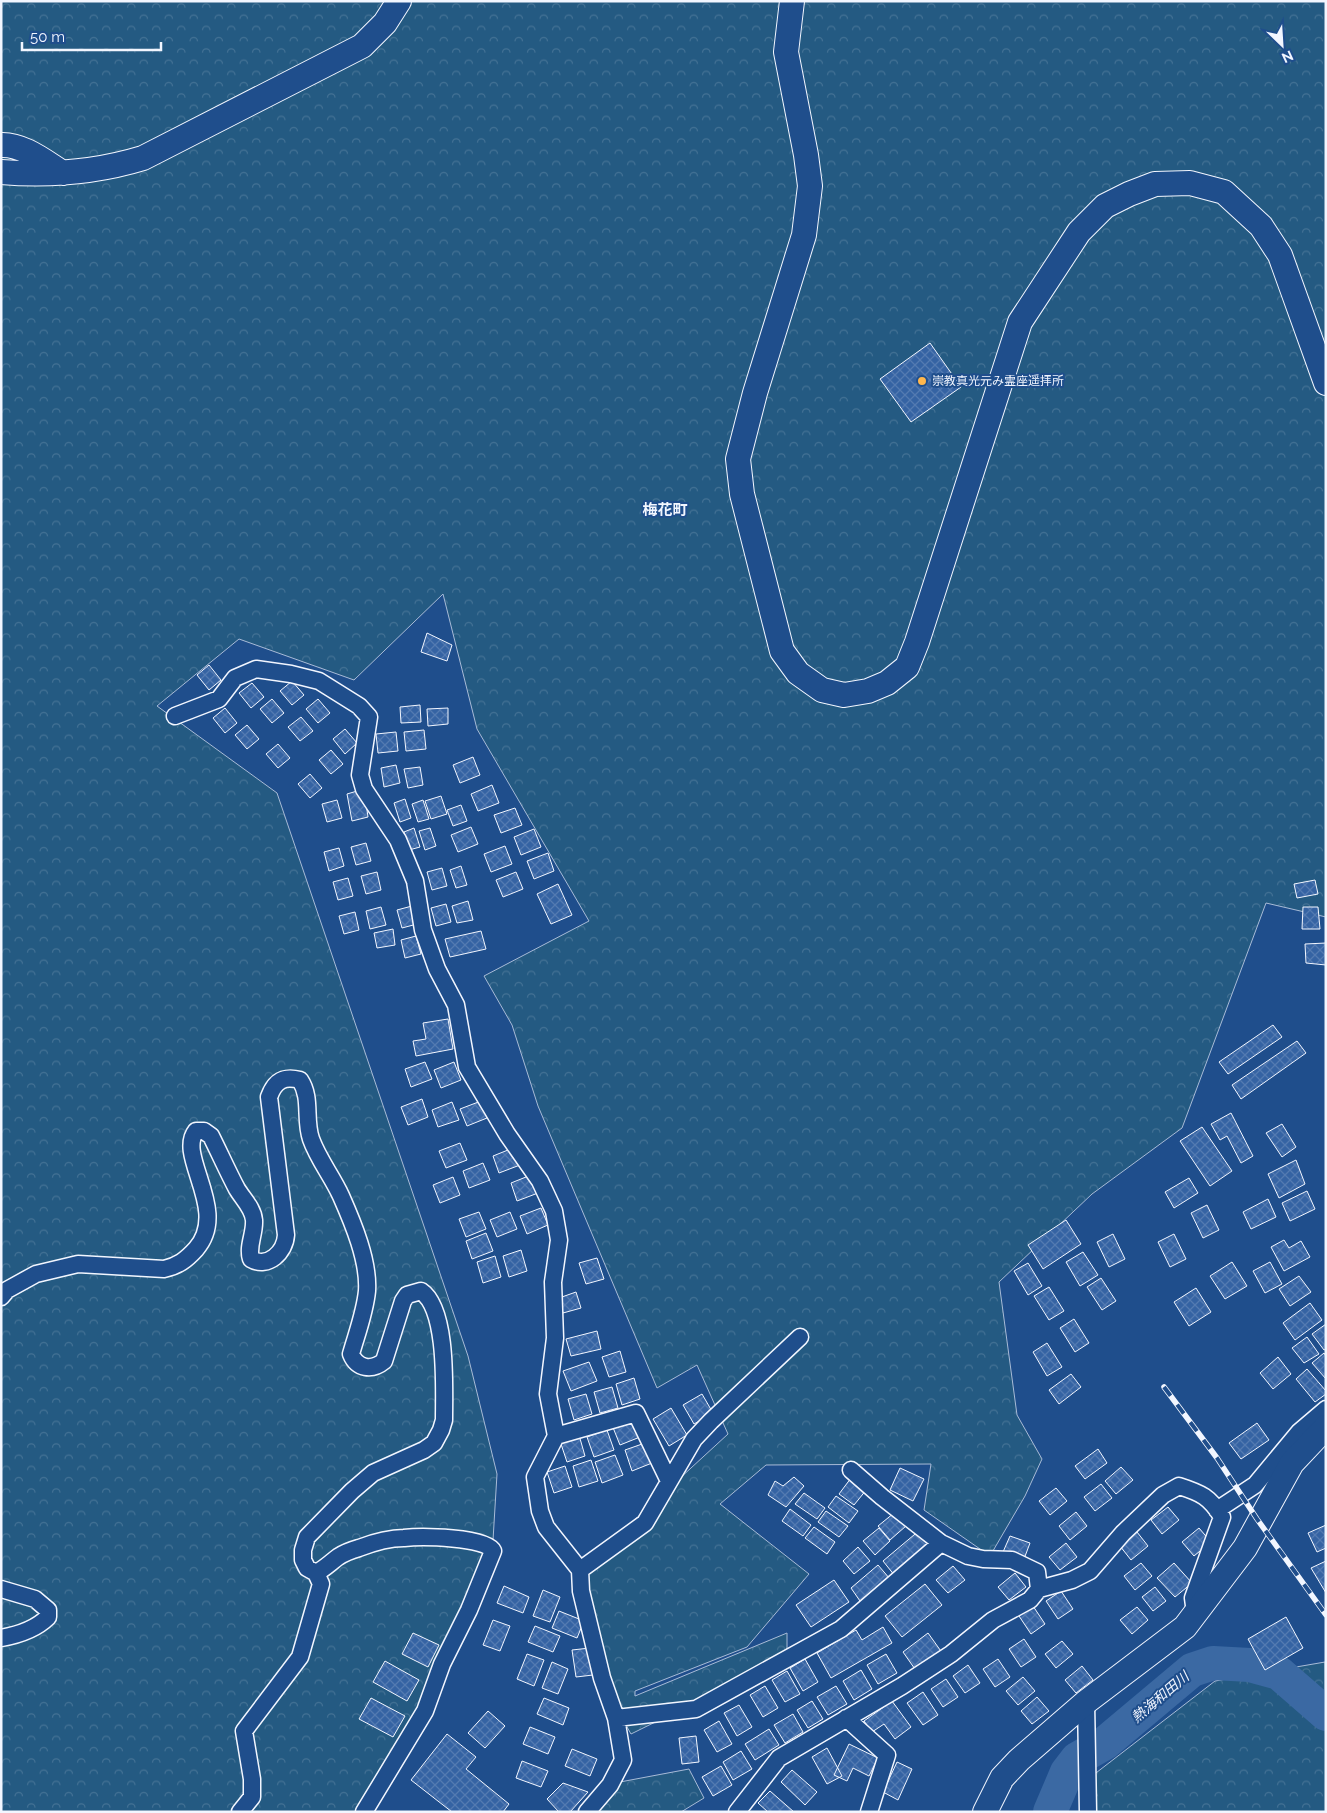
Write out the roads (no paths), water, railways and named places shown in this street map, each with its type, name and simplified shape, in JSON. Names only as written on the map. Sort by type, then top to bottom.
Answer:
[{"type":"street","points":[[1,172],[26,174],[63,173],[116,166],[143,158],[206,128],[362,46],[386,23],[399,1]]},
{"type":"street","points":[[792,1],[786,52],[806,155],[810,186],[804,235],[755,393],[738,459],[742,494],[782,651],[798,674],[822,690],[844,695],[868,691],[887,683],[907,667],[1020,322],[1079,232],[1105,206],[1155,184],[1190,183],[1224,192],[1261,226],[1280,255],[1326,383]]},
{"type":"street","points":[[1,145],[10,144],[35,155],[63,173]]},
{"type":"street","points":[[175,716],[219,699],[235,678],[256,669],[291,674],[319,681],[359,706],[369,717],[360,775],[364,789],[398,840],[416,880],[423,930],[437,969],[456,1005],[467,1067],[507,1134],[540,1181],[554,1211],[559,1240],[553,1282],[555,1338],[548,1394],[556,1436],[535,1477],[540,1511],[546,1527],[580,1570],[581,1591],[602,1678],[616,1718],[623,1760],[610,1785],[587,1812]]},
{"type":"street","points":[[1,1296],[7,1290],[36,1274],[78,1264],[164,1269],[176,1266],[188,1258],[204,1237],[208,1220],[207,1203],[196,1170],[191,1143],[192,1136],[196,1131],[204,1131],[211,1136],[238,1190],[252,1212],[254,1220],[249,1251],[251,1259],[257,1263],[266,1262],[274,1258],[286,1244],[286,1235],[269,1097],[272,1088],[280,1081],[289,1078],[300,1080],[305,1086],[307,1095],[307,1128],[321,1160],[341,1196],[361,1247],[366,1270],[367,1289],[365,1304],[351,1354],[354,1361],[360,1366],[372,1367],[379,1366],[384,1361],[403,1301],[407,1295],[421,1291],[427,1295],[432,1304],[443,1349],[444,1420],[441,1430],[434,1443],[424,1450],[373,1473],[352,1491],[308,1538],[303,1550],[303,1560],[307,1568],[316,1573],[321,1584],[300,1657],[244,1731],[252,1779],[252,1797],[240,1812]]},
{"type":"street","points":[[580,1570],[645,1523],[694,1439],[800,1337]]},
{"type":"street","points":[[1217,1510],[1255,1485],[1299,1432],[1326,1409]]},
{"type":"street","points":[[556,1436],[636,1413],[670,1481]]},
{"type":"street","points":[[985,1812],[1002,1778],[1018,1760],[1086,1702],[1185,1627],[1246,1548],[1292,1463],[1326,1428]]},
{"type":"street","points":[[851,1470],[941,1543],[968,1556],[983,1560],[1012,1560],[1037,1572],[1039,1589]]},
{"type":"street","points":[[737,1812],[779,1758],[902,1686],[952,1654],[993,1620],[1030,1600],[1039,1589],[1072,1580],[1090,1571],[1123,1532],[1163,1495],[1179,1486],[1194,1491],[1212,1501],[1222,1517],[1193,1598],[1194,1613]]},
{"type":"street","points":[[316,1573],[350,1551],[403,1538],[468,1540],[491,1547],[493,1551],[469,1610],[442,1664],[425,1711],[364,1812]]},
{"type":"street","points":[[616,1718],[696,1709],[841,1629],[941,1543]]},
{"type":"street","points":[[1,1589],[35,1599],[48,1610],[48,1617],[43,1623],[29,1630],[1,1638]]},
{"type":"street","points":[[1086,1702],[1088,1812]]},
{"type":"street","points":[[846,1718],[887,1755],[868,1812]]},
{"type":"waterway","name":"熱海和田川","points":[[1050,1812],[1067,1772],[1077,1759],[1105,1743],[1192,1670],[1213,1663],[1250,1665],[1279,1673],[1326,1714]]},
{"type":"railway","points":[[1164,1387],[1217,1458],[1257,1519],[1326,1615]]},
{"type":"place","name":"崇教真光元み霊座遥拝所","points":[[922,381]]},
{"type":"district","name":"梅花町","points":[[665,510]]}]
